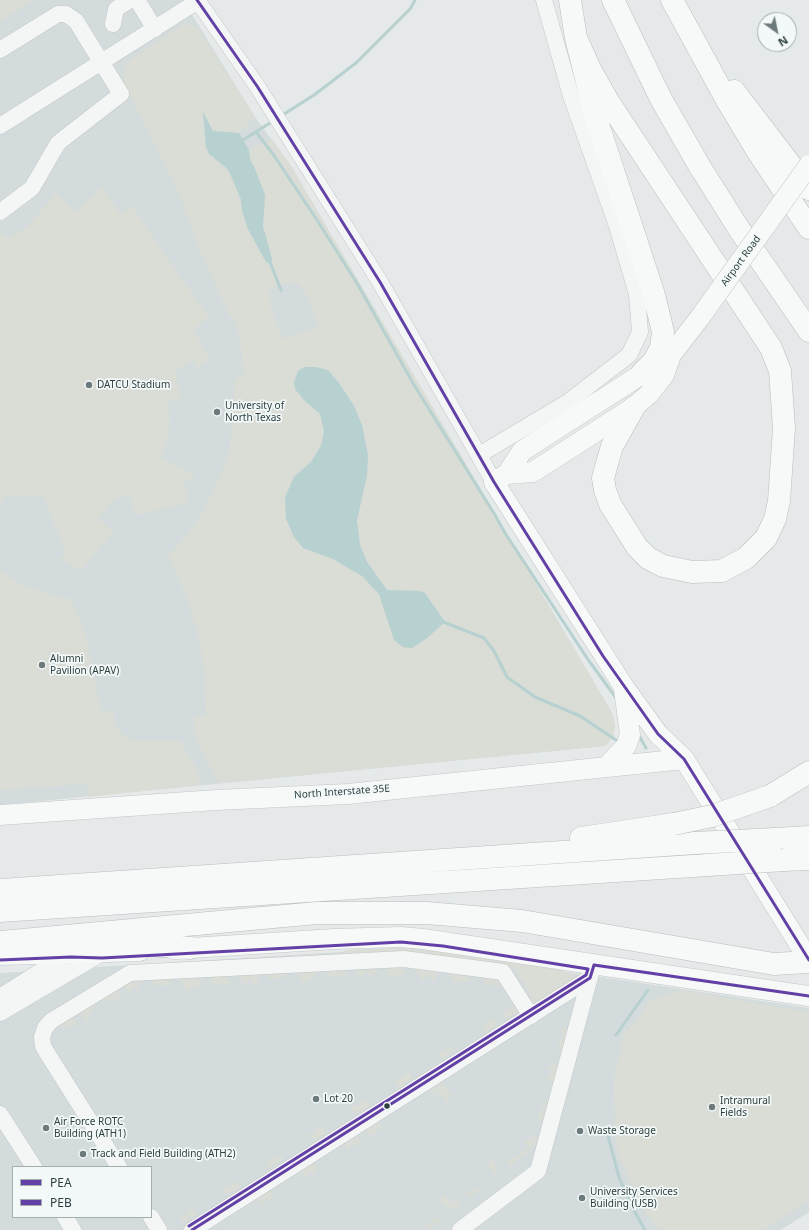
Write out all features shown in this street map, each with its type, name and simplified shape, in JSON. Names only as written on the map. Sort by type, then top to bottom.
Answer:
[{"type":"highway","points":[[570,0],[576,38],[596,118],[654,295],[663,332],[661,348],[654,361],[642,373]]},
{"type":"highway","points":[[613,0],[637,53],[661,99],[708,179],[809,331]]},
{"type":"highway","points":[[672,0],[692,39],[758,152],[809,228]]},
{"type":"highway","points":[[576,38],[608,101],[771,348],[780,371],[784,428],[780,501],[775,519],[766,538],[746,558],[722,571],[692,572],[663,566],[648,558],[637,547],[610,504],[603,478],[612,446],[634,407]]},
{"type":"highway","points":[[692,39],[762,126],[809,189]]},
{"type":"highway","points":[[785,297],[809,338]]},
{"type":"highway","points":[[391,863],[563,841],[674,824],[718,814],[770,796],[809,772]]},
{"type":"highway","points":[[0,890],[695,843],[809,837]]},
{"type":"highway","points":[[0,911],[809,859]]},
{"type":"highway","points":[[391,886],[432,888]]},
{"type":"highway","points":[[0,942],[54,939],[317,913],[427,913],[522,921],[774,964],[809,961]]},
{"type":"highway","points":[[54,939],[191,948]]},
{"type":"main road","name":"Airport Road","points":[[501,478],[533,472],[634,407],[649,394],[664,375],[671,356],[809,165]]},
{"type":"main road","name":"Airport Road","points":[[501,478],[522,451],[642,373],[671,356]]},
{"type":"main road","points":[[501,478],[624,687],[658,734],[684,759],[809,961]]},
{"type":"main road","points":[[608,766],[626,746],[630,735],[624,687]]},
{"type":"main road","name":"North Interstate 35E","points":[[0,815],[216,800],[348,794],[684,759]]},
{"type":"main road","points":[[0,955],[71,952],[102,953],[401,937],[430,940],[592,971],[809,996]]},
{"type":"street","points":[[113,24],[116,9],[130,0]]},
{"type":"street","points":[[137,0],[155,29]]},
{"type":"street","points":[[0,126],[102,63],[197,0],[257,86],[380,282],[479,455],[501,478]]},
{"type":"street","points":[[479,455],[568,402],[629,355],[640,332],[637,294],[616,223],[570,96],[544,0]]},
{"type":"street","points":[[0,50],[58,14],[66,14],[76,21],[121,94],[58,143],[32,188],[0,212]]},
{"type":"street","points":[[0,997],[30,980],[71,952]]},
{"type":"street","points":[[27,953],[33,965],[30,980]]},
{"type":"street","points":[[0,1013],[6,1011],[102,953]]},
{"type":"street","points":[[118,1166],[47,1053],[43,1046],[42,1037],[45,1028],[51,1021],[124,976],[130,974],[170,970],[404,959],[503,972],[530,1016]]},
{"type":"street","points":[[192,1230],[530,1016],[592,971]]},
{"type":"street","points":[[460,1230],[538,1171],[592,971]]},
{"type":"street","points":[[0,1114],[33,1166]]},
{"type":"street","points":[[66,1218],[74,1230]]},
{"type":"street","points":[[152,1218],[159,1230]]},
{"type":"shaded area","name":"University of North Texas","points":[[0,0],[183,0],[255,117],[291,166],[612,713],[615,725],[613,737],[605,746],[0,805]]},
{"type":"shaded area","points":[[0,0],[34,0],[0,22]]},
{"type":"shaded area","points":[[182,25],[192,25],[199,29],[255,117],[239,133],[225,132],[213,131],[203,113],[204,135],[209,154],[227,169],[235,184],[248,229],[266,262],[271,264],[272,259],[263,226],[265,195],[250,159],[249,150],[272,139],[291,166],[612,713],[615,725],[613,737],[605,746],[218,783],[195,736],[194,716],[206,716],[205,679],[200,642],[187,598],[168,556],[191,530],[202,513],[222,471],[230,446],[235,378],[244,376],[240,338],[233,316],[230,317],[197,244],[177,189],[126,87],[123,76],[125,66],[132,58]],"holes":[[[295,282],[305,291],[318,326],[283,339],[270,306],[271,295],[269,290],[276,286]],[[339,383],[354,406],[362,425],[368,455],[367,476],[357,520],[360,545],[367,562],[387,590],[419,591],[394,639],[379,594],[362,576],[333,559],[303,548],[294,477],[311,462],[321,446],[324,431],[320,414],[304,400]]]},
{"type":"shaded area","name":"DATCU Stadium","points":[[103,187],[120,214],[132,206],[209,318],[193,329],[210,359],[197,369],[194,361],[175,371],[182,398],[168,402],[170,424],[166,443],[160,457],[197,476],[184,481],[189,503],[136,515],[129,495],[122,496],[110,504],[98,519],[114,531],[81,571],[60,560],[66,552],[43,497],[7,495],[0,504],[0,232],[8,238],[28,226],[56,193],[78,213],[81,206]]},
{"type":"shaded area","points":[[0,571],[22,585],[55,596],[71,599],[85,631],[101,711],[113,711],[115,725],[121,733],[132,740],[176,740],[181,742],[197,769],[200,785],[88,797],[88,784],[0,790]]},
{"type":"shaded area","name":"Lot 20","points":[[406,948],[809,1008],[809,1212],[781,1230],[0,1230],[0,973]]},
{"type":"shaded area","points":[[413,948],[563,970],[563,973],[574,974],[576,978],[534,1007],[524,998],[532,997],[514,967],[342,956],[342,953],[346,950]]},
{"type":"shaded area","points":[[385,968],[402,968],[407,974],[389,976]]},
{"type":"shaded area","points":[[374,969],[376,971],[371,979],[366,971],[361,979],[356,971]]},
{"type":"shaded area","points":[[415,969],[436,971],[438,974],[433,982],[428,974],[423,982]]},
{"type":"shaded area","points":[[344,970],[347,976],[328,977],[326,971]]},
{"type":"shaded area","points":[[314,972],[316,974],[311,982],[309,978],[304,986],[297,973]]},
{"type":"shaded area","points":[[267,974],[286,974],[288,977],[269,979]]},
{"type":"shaded area","points":[[256,975],[259,979],[255,987],[249,979],[245,986],[239,976]]},
{"type":"shaded area","points":[[449,975],[468,976],[472,981],[453,983]]},
{"type":"shaded area","points":[[212,977],[227,977],[232,984],[213,984],[210,980]]},
{"type":"shaded area","points":[[481,978],[502,981],[497,988],[492,981],[488,989]]},
{"type":"shaded area","points":[[180,979],[199,979],[201,981],[196,989],[193,985],[189,993]]},
{"type":"shaded area","points":[[169,980],[173,985],[155,986],[151,981]]},
{"type":"shaded area","points":[[141,981],[137,991],[134,987],[129,994],[124,986],[130,982]]},
{"type":"shaded area","name":"Intramural Fields","points":[[679,990],[809,1012],[809,1201],[764,1230],[661,1230],[655,1226],[645,1212],[619,1158],[615,1134],[614,1079],[623,1037],[650,1001]]},
{"type":"shaded area","points":[[116,991],[121,999],[102,1000]]},
{"type":"shaded area","points":[[516,1003],[520,1010],[506,1019],[504,1015],[509,1007],[511,1011]]},
{"type":"shaded area","points":[[96,1004],[86,1022],[81,1013]]},
{"type":"shaded area","points":[[73,1018],[78,1026],[59,1027]]},
{"type":"shaded area","points":[[496,1019],[499,1023],[485,1032],[481,1025],[489,1024],[487,1020]]},
{"type":"shaded area","points":[[565,1026],[568,1029],[563,1046],[559,1049],[559,1040],[563,1037],[562,1028]]},
{"type":"shaded area","points":[[444,1047],[453,1047],[455,1050],[442,1059],[437,1052],[446,1051]]},
{"type":"shaded area","points":[[555,1063],[558,1065],[554,1079],[550,1081],[546,1078],[555,1071],[546,1068]]},
{"type":"shaded area","points":[[401,1074],[410,1074],[413,1078],[399,1087],[395,1079],[403,1079]]},
{"type":"shaded area","points":[[440,1084],[445,1086],[452,1095],[447,1102],[439,1090],[435,1097],[431,1091]]},
{"type":"shaded area","points":[[543,1100],[548,1102],[543,1118],[539,1122],[539,1112],[543,1109]]},
{"type":"shaded area","points":[[367,1101],[370,1105],[355,1114],[350,1106],[360,1106],[357,1102]]},
{"type":"shaded area","points":[[379,1123],[383,1129],[375,1130],[377,1134],[368,1135],[365,1131]]},
{"type":"shaded area","points":[[324,1128],[326,1133],[312,1141],[308,1134],[317,1133],[314,1129]]},
{"type":"shaded area","points":[[357,1136],[360,1140],[356,1148],[353,1144],[348,1151],[344,1145]]},
{"type":"shaded area","points":[[534,1136],[537,1138],[532,1149],[509,1167],[506,1162],[530,1147],[523,1142]]},
{"type":"shaded area","points":[[280,1155],[283,1159],[269,1168],[265,1161],[274,1160],[271,1156]]},
{"type":"shaded area","points":[[492,1158],[497,1169],[489,1183],[493,1174],[488,1166]]},
{"type":"shaded area","points":[[314,1163],[317,1167],[313,1175],[310,1171],[305,1179],[301,1172]]},
{"type":"shaded area","points":[[238,1182],[241,1187],[227,1195],[222,1188],[231,1187],[229,1183]]},
{"type":"shaded area","points":[[471,1188],[482,1188],[470,1198],[464,1193],[474,1192]]},
{"type":"shaded area","points":[[271,1190],[274,1194],[269,1202],[267,1198],[262,1206],[258,1199]]},
{"type":"shaded area","points":[[444,1193],[452,1205],[457,1198],[460,1202],[458,1207],[450,1208],[443,1205],[439,1200]]},
{"type":"shaded area","points":[[185,1210],[194,1210],[197,1214],[183,1222],[179,1215],[188,1215]]},
{"type":"shaded area","points":[[440,1218],[441,1220],[428,1229],[425,1224],[433,1223],[431,1219]]},
{"type":"water","points":[[203,112],[213,131],[239,133],[249,150],[250,159],[265,195],[263,226],[272,259],[271,264],[266,262],[248,229],[242,211],[241,199],[228,169],[209,154],[206,147]]},
{"type":"water","points":[[304,367],[316,367],[328,370],[339,383],[354,406],[362,425],[368,455],[367,476],[357,520],[360,545],[367,562],[387,590],[419,591],[425,593],[445,622],[427,638],[412,648],[403,647],[394,640],[379,594],[362,576],[333,559],[303,548],[294,537],[286,519],[285,497],[294,477],[311,462],[321,446],[324,431],[320,414],[304,400],[295,389],[294,382],[298,371]]},
{"type":"waterway","points":[[281,116],[314,95],[356,63],[410,9],[415,0]]},
{"type":"waterway","points":[[242,143],[243,140],[273,121]]},
{"type":"waterway","points":[[256,132],[273,154],[358,285],[414,385],[505,533],[589,661],[617,699]]},
{"type":"waterway","points":[[270,262],[281,290]]},
{"type":"waterway","points":[[441,621],[484,638],[494,651],[507,677],[535,697],[580,716],[619,742]]},
{"type":"waterway","points":[[638,734],[646,748]]},
{"type":"waterway","points":[[616,1035],[648,990]]},
{"type":"waterway","points":[[608,1136],[619,1177],[632,1207],[645,1230]]},
{"type":"transit line","name":"PEA","points":[[197,0],[257,86],[380,282],[494,482],[603,656],[658,734],[684,759],[809,960]]},
{"type":"transit line","name":"PEB","points":[[0,960],[71,957],[102,958],[401,942],[443,946],[588,969],[586,975],[189,1226]]},
{"type":"transit line","name":"PEA","points":[[192,1230],[590,978],[594,965],[809,996]]},
{"type":"place","name":"DATCU Stadium","points":[[89,385]]},
{"type":"place","name":"University of North Texas","points":[[217,412]]},
{"type":"place","name":"Alumni Pavilion (APAV)","points":[[42,665]]},
{"type":"place","name":"Lot 20","points":[[316,1099]]},
{"type":"place","name":"Intramural Fields","points":[[712,1107]]},
{"type":"place","name":"Air Force ROTC Building (ATH1)","points":[[46,1128]]},
{"type":"place","name":"Waste Storage","points":[[580,1131]]},
{"type":"place","name":"Track and Field Building (ATH2)","points":[[83,1154]]},
{"type":"place","name":"University Services Building (USB)","points":[[582,1198]]}]
